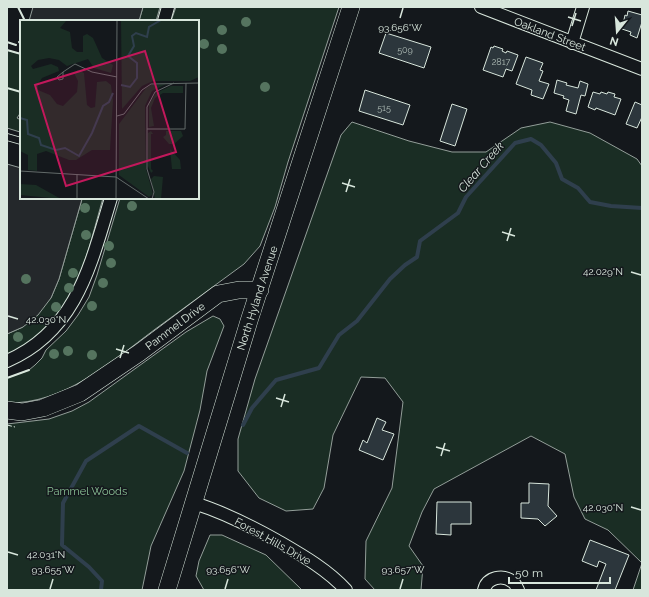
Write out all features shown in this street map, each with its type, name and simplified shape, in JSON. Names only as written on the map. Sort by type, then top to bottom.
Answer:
[{"type":"main road","name":"North Hyland Avenue","points":[[167,590],[260,290],[351,7]]},
{"type":"main road","name":"Pammel Drive","points":[[7,410],[22,412],[43,408],[80,393],[139,353],[218,294],[239,290],[260,290]]},
{"type":"street","points":[[164,20],[168,7]]},
{"type":"street","name":"Oakland Street","points":[[481,7],[642,69]]},
{"type":"street","points":[[572,43],[583,7]]},
{"type":"street","points":[[7,361],[24,352],[49,333],[73,303],[80,290],[94,255],[111,199]]},
{"type":"street","name":"Forest Hills Drive","points":[[194,503],[228,515],[294,550],[324,570],[346,590]]},
{"type":"street","points":[[484,590],[492,579],[502,577],[514,582],[518,590]]},
{"type":"lane","points":[[7,137],[20,141]]},
{"type":"green space","points":[[143,7],[160,7],[156,20],[139,20]]},
{"type":"green space","points":[[176,7],[339,7],[288,162],[275,207],[260,246],[244,264],[103,368],[67,389],[48,397],[28,402],[7,403],[7,378],[29,370],[35,365],[42,358],[46,350],[66,331],[89,297],[120,199],[199,199],[199,20],[171,20]]},
{"type":"green space","points":[[7,50],[20,54],[20,114],[17,118],[20,120],[20,132],[7,128]]},
{"type":"green space","points":[[352,122],[409,141],[452,152],[486,152],[521,128],[550,122],[590,133],[637,159],[642,166],[642,563],[608,530],[585,519],[574,497],[565,454],[531,436],[434,489],[422,512],[409,546],[423,566],[421,590],[375,590],[365,579],[366,541],[392,488],[403,402],[385,378],[361,377],[333,435],[324,488],[313,509],[286,511],[259,498],[238,471],[238,439],[255,379],[341,135]]},
{"type":"green space","points":[[82,199],[103,199],[86,258],[71,294],[60,311],[47,326],[31,341],[7,355],[7,334],[23,327],[51,298],[59,279]]},
{"type":"green space","name":"Pammel Woods","points":[[213,316],[220,319],[224,326],[207,371],[200,410],[184,471],[151,546],[142,590],[7,590],[7,424],[49,419],[72,411],[89,402],[186,332]]},
{"type":"green space","points":[[210,535],[222,535],[266,555],[302,590],[204,590],[196,576],[199,561]]},
{"type":"green space","points":[[642,563],[642,590],[633,590]]},
{"type":"shaded area","points":[[33,7],[143,7],[139,20],[29,20]]},
{"type":"shaded area","points":[[7,164],[20,168],[20,199],[82,199],[59,279],[51,298],[38,315],[23,327],[7,334]]},
{"type":"building","points":[[628,11],[642,15],[642,22],[637,38],[630,35],[631,32],[622,29],[625,15],[627,16]]},
{"type":"building","points":[[386,33],[431,47],[424,68],[379,53]]},
{"type":"building","points":[[494,46],[503,49],[502,51],[506,53],[507,51],[518,55],[512,71],[506,69],[503,77],[483,70],[491,47],[493,48]]},
{"type":"building","points":[[526,57],[543,63],[540,70],[543,71],[539,81],[549,84],[543,99],[531,95],[532,90],[516,84]]},
{"type":"building","points":[[557,80],[567,83],[566,85],[578,88],[580,81],[588,84],[585,96],[581,95],[576,114],[566,111],[569,100],[563,98],[564,96],[554,93]]},
{"type":"building","points":[[365,90],[410,105],[403,125],[359,111]]},
{"type":"building","points":[[593,92],[607,94],[608,92],[615,94],[614,97],[621,99],[615,115],[596,108],[595,110],[588,107]]},
{"type":"building","points":[[635,102],[642,105],[642,117],[637,128],[626,124]]},
{"type":"building","points":[[452,104],[467,109],[455,146],[440,141]]},
{"type":"building","points":[[377,418],[386,422],[382,430],[394,434],[383,460],[359,450],[363,440],[367,443]]},
{"type":"building","points":[[529,483],[549,484],[548,506],[557,516],[545,526],[538,519],[521,518],[521,503],[529,503]]},
{"type":"building","points":[[437,502],[471,502],[471,524],[451,524],[451,535],[436,534]]},
{"type":"building","points":[[590,540],[629,555],[615,590],[596,590],[606,564],[599,561],[597,567],[582,561]]},
{"type":"waterway","name":"Clear Creek","points":[[243,425],[252,408],[276,380],[319,368],[339,335],[357,321],[390,279],[405,265],[417,257],[420,241],[458,213],[466,197],[515,143],[531,139],[541,145],[556,163],[562,179],[578,188],[590,202],[611,206],[642,208]]},
{"type":"waterway","name":"Clear Creek","points":[[101,590],[102,581],[89,567],[62,545],[63,503],[86,461],[139,426],[187,453]]},
{"type":"fence","points":[[7,425],[15,427]]},
{"type":"wall","points":[[18,7],[24,20]]},
{"type":"wall","points":[[7,42],[16,45]]},
{"type":"wall","points":[[7,50],[20,54]]},
{"type":"wall","points":[[7,88],[20,92]]},
{"type":"wall","points":[[7,378],[29,370]]}]
